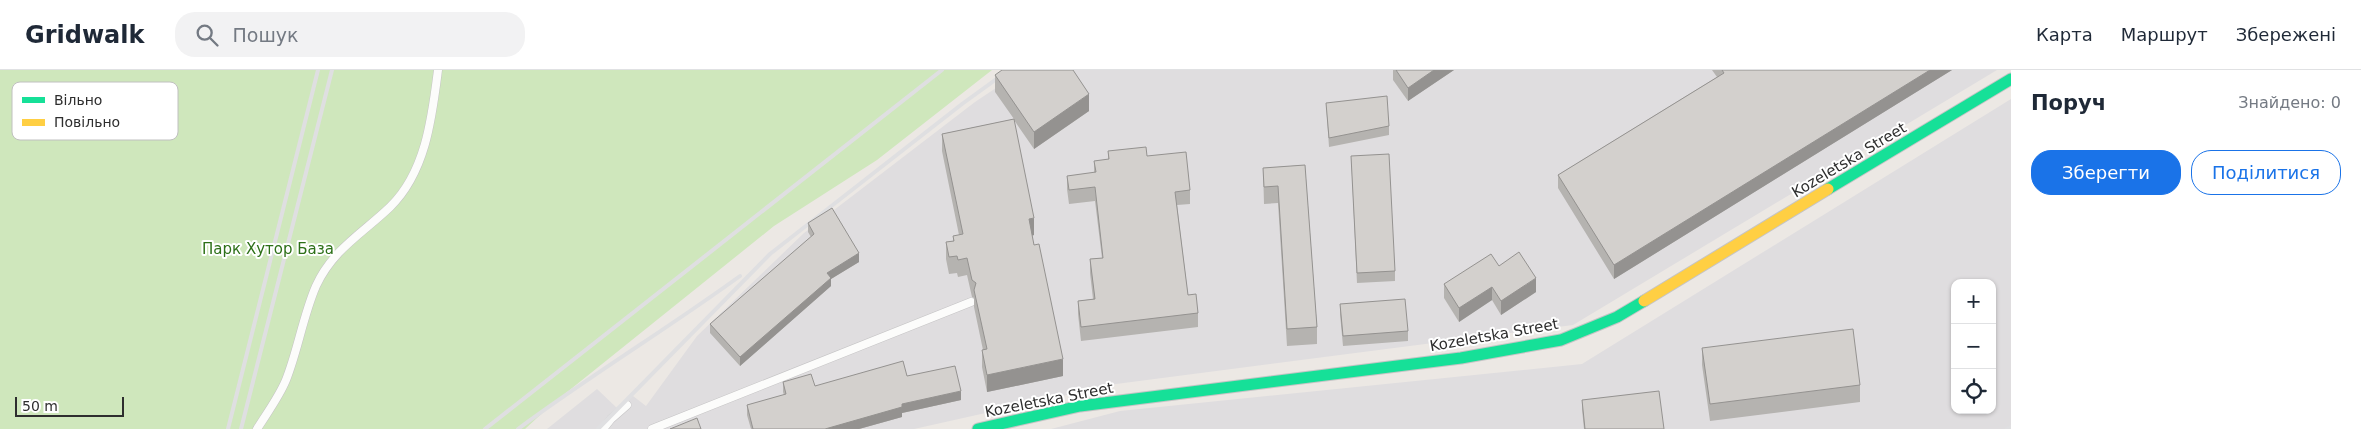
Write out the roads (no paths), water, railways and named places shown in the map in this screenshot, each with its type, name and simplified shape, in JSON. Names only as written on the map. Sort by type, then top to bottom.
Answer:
[{"type":"street","name":"Kozeletska Street","points":[[978,429],[1080,406],[1461,358],[1561,340],[1618,317],[2011,79]]},
{"type":"lane","points":[[257,429],[285,382],[316,286],[342,247],[391,206],[405,189],[415,170],[432,120],[438,70]]},
{"type":"lane","points":[[652,429],[971,302]]},
{"type":"lane","points":[[603,429],[627,405]]},
{"type":"railway","points":[[228,429],[318,70]]},
{"type":"railway","points":[[241,429],[332,70]]},
{"type":"railway","points":[[485,429],[942,70]]},
{"type":"railway","points":[[598,429],[770,254],[962,104],[1009,70]]},
{"type":"railway","points":[[518,429],[740,276]]},
{"type":"railway","points":[[2007,429],[2011,427]]},
{"type":"park label","name":"Парк Хутор База","points":[[268,249]]}]
